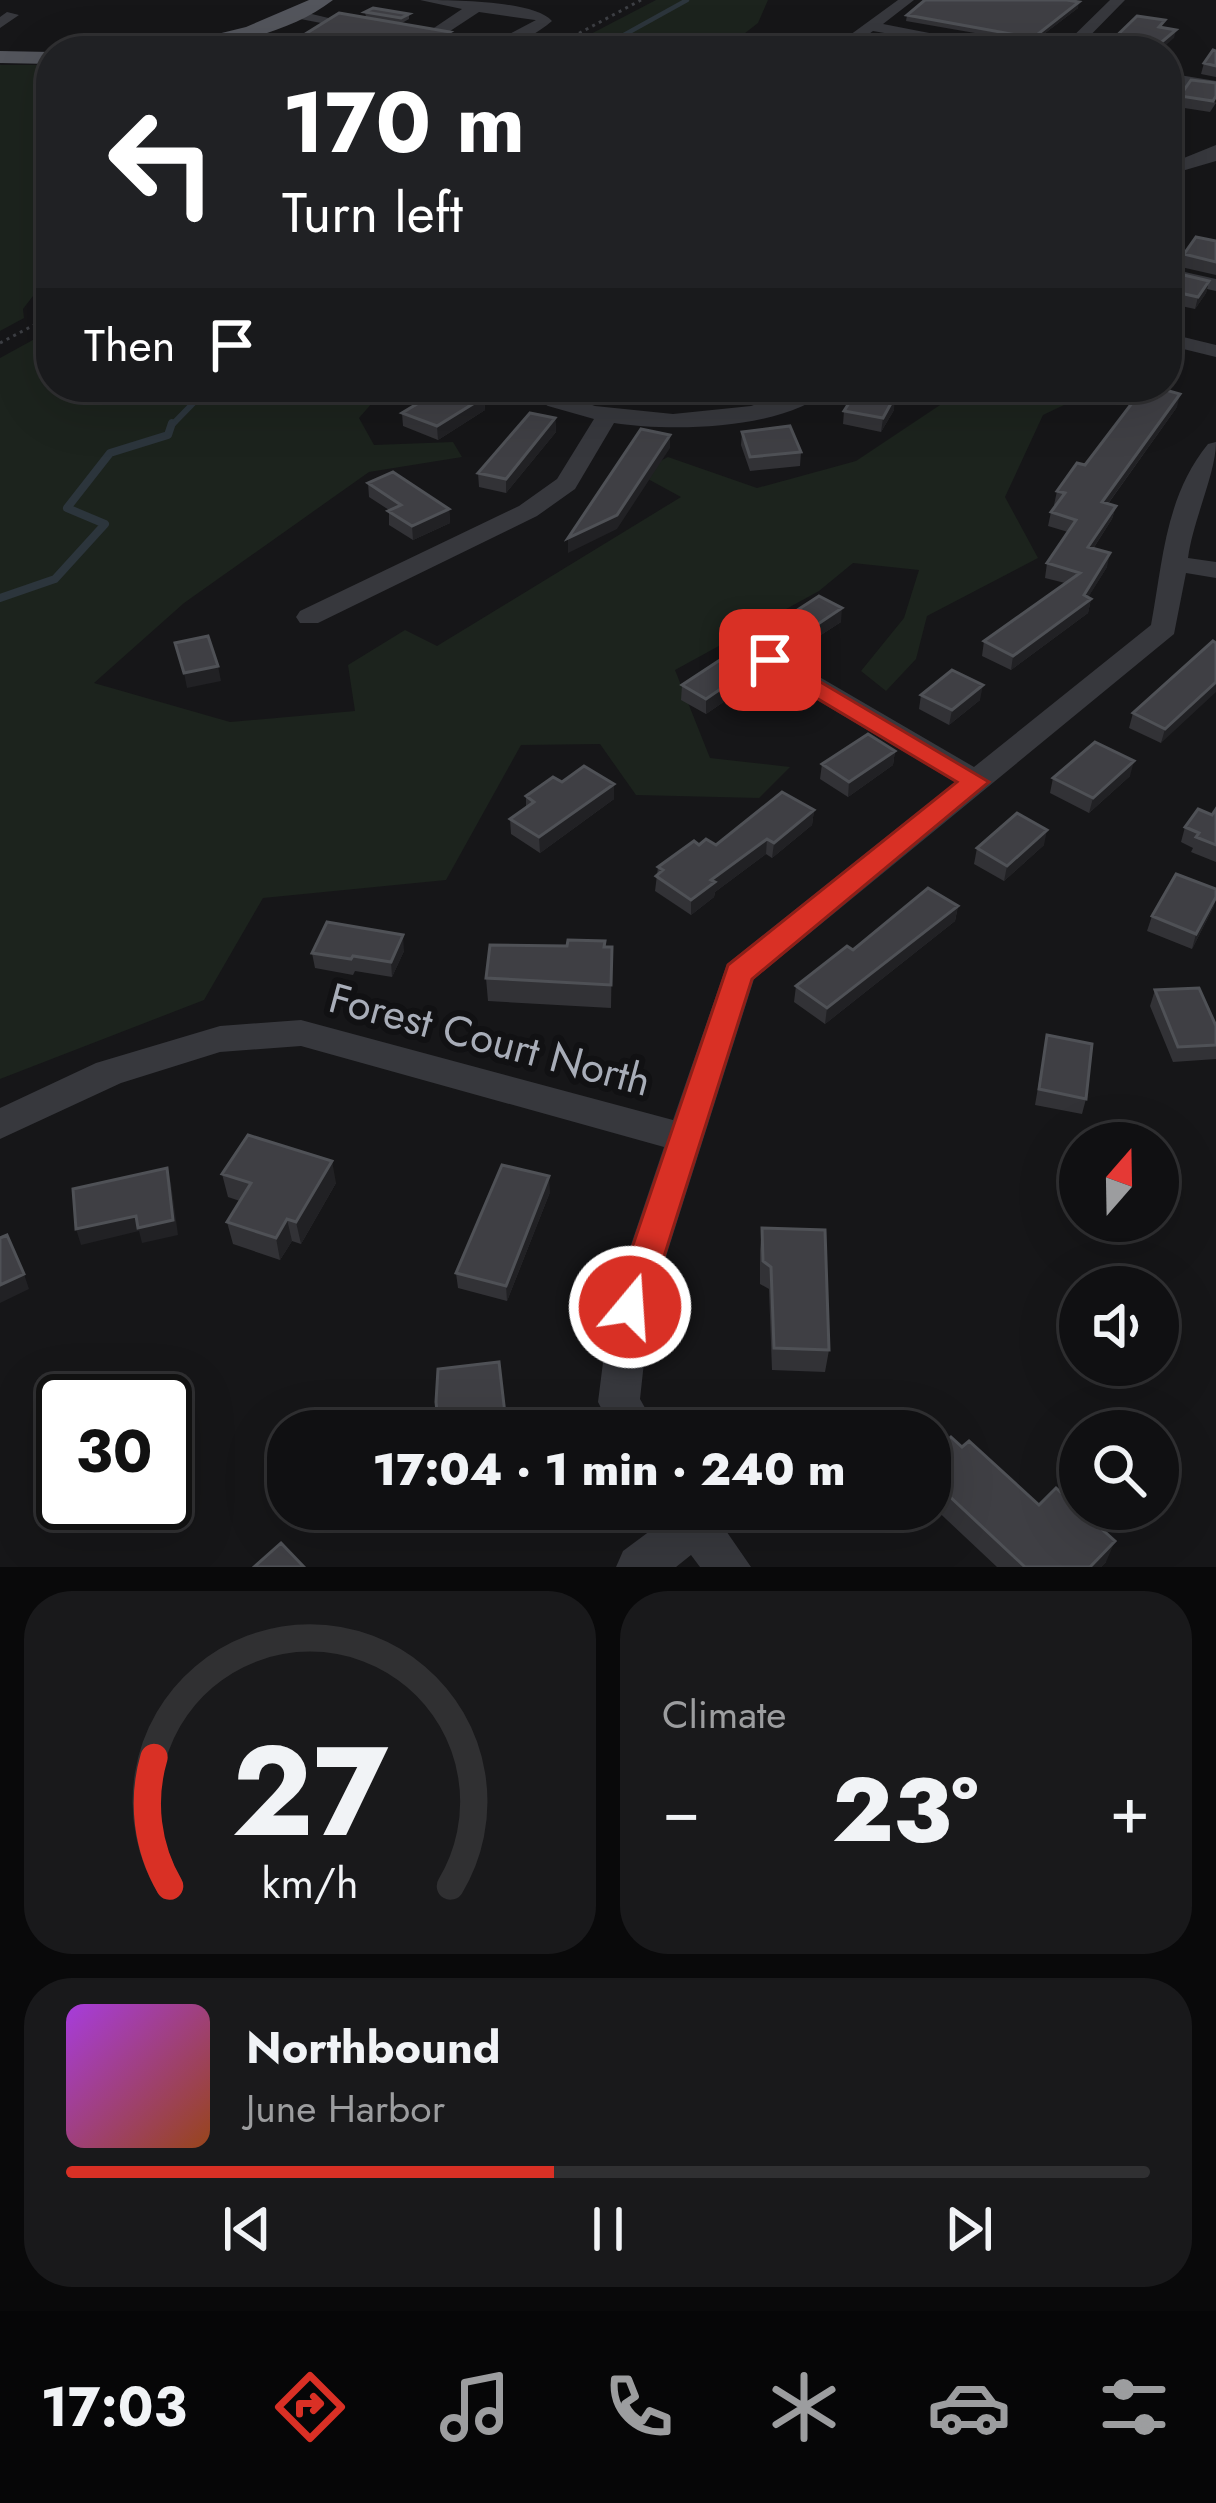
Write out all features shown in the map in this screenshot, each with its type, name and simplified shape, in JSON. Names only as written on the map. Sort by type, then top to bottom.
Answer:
[{"type":"main road","points":[[229,36],[324,0]]},
{"type":"main road","points":[[0,57],[36,58]]},
{"type":"street","points":[[427,0],[540,16],[544,21],[516,36]]},
{"type":"street","points":[[856,36],[907,0]]},
{"type":"street","points":[[1081,36],[1118,0]]},
{"type":"street","points":[[432,36],[476,7]]},
{"type":"street","points":[[295,14],[353,24]]},
{"type":"street","points":[[312,36],[334,21]]},
{"type":"street","points":[[870,26],[928,36]]},
{"type":"street","points":[[411,34],[424,36]]},
{"type":"street","points":[[1182,80],[1216,86]]},
{"type":"street","points":[[1182,166],[1210,157],[1216,150]]},
{"type":"street","points":[[1182,277],[1216,285]]},
{"type":"street","points":[[1182,343],[1216,351]]},
{"type":"street","points":[[556,402],[607,416],[690,421],[761,411],[784,402]]},
{"type":"street","points":[[309,617],[528,511],[566,484],[607,416]]},
{"type":"street","points":[[625,1410],[620,1402],[630,1307],[739,973],[1164,628],[1178,564],[1182,510],[1200,465],[1216,448]]},
{"type":"street","points":[[1178,564],[1216,570]]},
{"type":"street","points":[[770,660],[975,782]]},
{"type":"street","name":"Forest Court North","points":[[0,1124],[109,1073],[220,1039],[301,1034],[685,1138]]},
{"type":"street","points":[[639,1567],[677,1530]]},
{"type":"street","points":[[699,1530],[728,1567]]},
{"type":"path","points":[[574,36],[641,0]]},
{"type":"path","points":[[0,343],[36,324]]},
{"type":"shaded area","points":[[656,0],[768,0],[758,23],[741,36],[587,36]]},
{"type":"shaded area","points":[[0,65],[36,65],[36,295],[23,309],[24,318],[0,331]]},
{"type":"shaded area","points":[[36,338],[36,402],[373,402],[359,418],[374,445],[453,442],[462,457],[369,472],[184,603],[94,683],[230,722],[355,711],[348,665],[405,630],[437,646],[681,497],[637,473],[668,457],[757,488],[856,461],[944,402],[1070,402],[1043,415],[1005,497],[1038,558],[927,616],[916,659],[886,691],[861,671],[904,618],[919,570],[853,563],[819,591],[675,670],[710,758],[790,767],[759,798],[636,795],[600,744],[521,745],[446,880],[263,898],[204,1000],[0,1079],[0,358]]},
{"type":"building","points":[[925,0],[1079,2],[1036,36],[907,15]]},
{"type":"building","points":[[373,8],[409,14],[401,18],[365,12]]},
{"type":"building","points":[[339,13],[450,32],[443,36],[302,36]]},
{"type":"building","points":[[1137,16],[1165,20],[1159,27],[1176,30],[1169,36],[1116,36]]},
{"type":"building","points":[[1216,51],[1216,66],[1204,63]]},
{"type":"building","points":[[1191,80],[1216,83],[1213,101],[1182,93]]},
{"type":"building","points":[[1196,237],[1216,241],[1216,262],[1184,254]]},
{"type":"building","points":[[1182,275],[1209,281],[1198,297],[1182,293]]},
{"type":"building","points":[[420,402],[476,402],[437,426],[402,413]]},
{"type":"building","points":[[850,402],[892,402],[883,418],[844,411]]},
{"type":"building","points":[[1133,402],[1174,402],[1102,502],[1116,506],[1088,547],[1110,553],[1084,595],[1091,599],[1013,656],[984,641],[1080,573],[1047,563],[1076,520],[1051,512],[1065,493],[1057,491],[1077,463],[1085,465]]},
{"type":"building","points":[[530,413],[555,418],[506,479],[478,473]]},
{"type":"building","points":[[790,426],[801,452],[750,457],[742,432]]},
{"type":"building","points":[[641,429],[670,435],[617,515],[568,538]]},
{"type":"building","points":[[393,472],[449,509],[412,526],[388,511],[401,505],[368,483]]},
{"type":"building","points":[[819,596],[842,608],[809,630],[785,618]]},
{"type":"building","points":[[208,636],[218,666],[184,673],[175,643]]},
{"type":"building","points":[[1213,641],[1216,682],[1165,729],[1133,713]]},
{"type":"building","points":[[720,660],[744,673],[706,699],[682,685]]},
{"type":"building","points":[[952,670],[983,685],[952,710],[921,695]]},
{"type":"building","points":[[868,734],[895,751],[849,782],[822,764]]},
{"type":"building","points":[[1095,742],[1134,761],[1093,798],[1053,778]]},
{"type":"building","points":[[584,766],[614,784],[539,837],[510,819],[534,802],[526,796],[553,777],[562,782]]},
{"type":"building","points":[[782,792],[814,810],[774,843],[767,839],[691,900],[656,876],[663,870],[658,867],[694,841],[699,845],[706,839],[716,845]]},
{"type":"building","points":[[1198,809],[1212,815],[1216,809],[1216,845],[1185,827]]},
{"type":"building","points":[[1017,813],[1047,830],[1007,866],[977,848]]},
{"type":"building","points":[[1176,874],[1216,889],[1196,934],[1152,916]]},
{"type":"building","points":[[928,888],[958,906],[827,1008],[796,986],[847,946],[853,950]]},
{"type":"building","points":[[327,922],[403,935],[391,962],[312,953]]},
{"type":"building","points":[[568,940],[605,941],[604,947],[612,947],[611,985],[486,978],[490,945],[567,946]]},
{"type":"building","points":[[1199,988],[1216,1026],[1216,1045],[1178,1047],[1155,990]]},
{"type":"building","points":[[1047,1035],[1092,1044],[1086,1099],[1039,1089]]},
{"type":"building","points":[[248,1135],[332,1161],[296,1222],[287,1219],[276,1238],[227,1222],[251,1183],[222,1174]]},
{"type":"building","points":[[502,1165],[549,1176],[506,1286],[456,1273]]},
{"type":"building","points":[[167,1168],[173,1220],[138,1228],[136,1216],[76,1229],[73,1189]]},
{"type":"building","points":[[762,1228],[825,1230],[829,1350],[774,1348],[771,1267],[763,1261]]},
{"type":"building","points":[[7,1235],[24,1274],[0,1285],[0,1238]]},
{"type":"building","points":[[499,1362],[505,1410],[437,1410],[438,1369]]},
{"type":"building","points":[[951,1437],[962,1447],[969,1441],[1039,1505],[1056,1488],[1059,1530],[1103,1530],[1115,1541],[1090,1567],[1025,1567],[951,1498]]},
{"type":"building","points":[[281,1543],[304,1567],[254,1567]]},
{"type":"waterway","points":[[622,36],[687,0]]},
{"type":"waterway","points":[[171,426],[194,402]]},
{"type":"waterway","points":[[0,598],[55,579],[105,524],[67,508],[110,453],[168,435],[171,426]]},
{"type":"route","points":[[630,1307],[739,973],[975,782],[770,660]]}]
